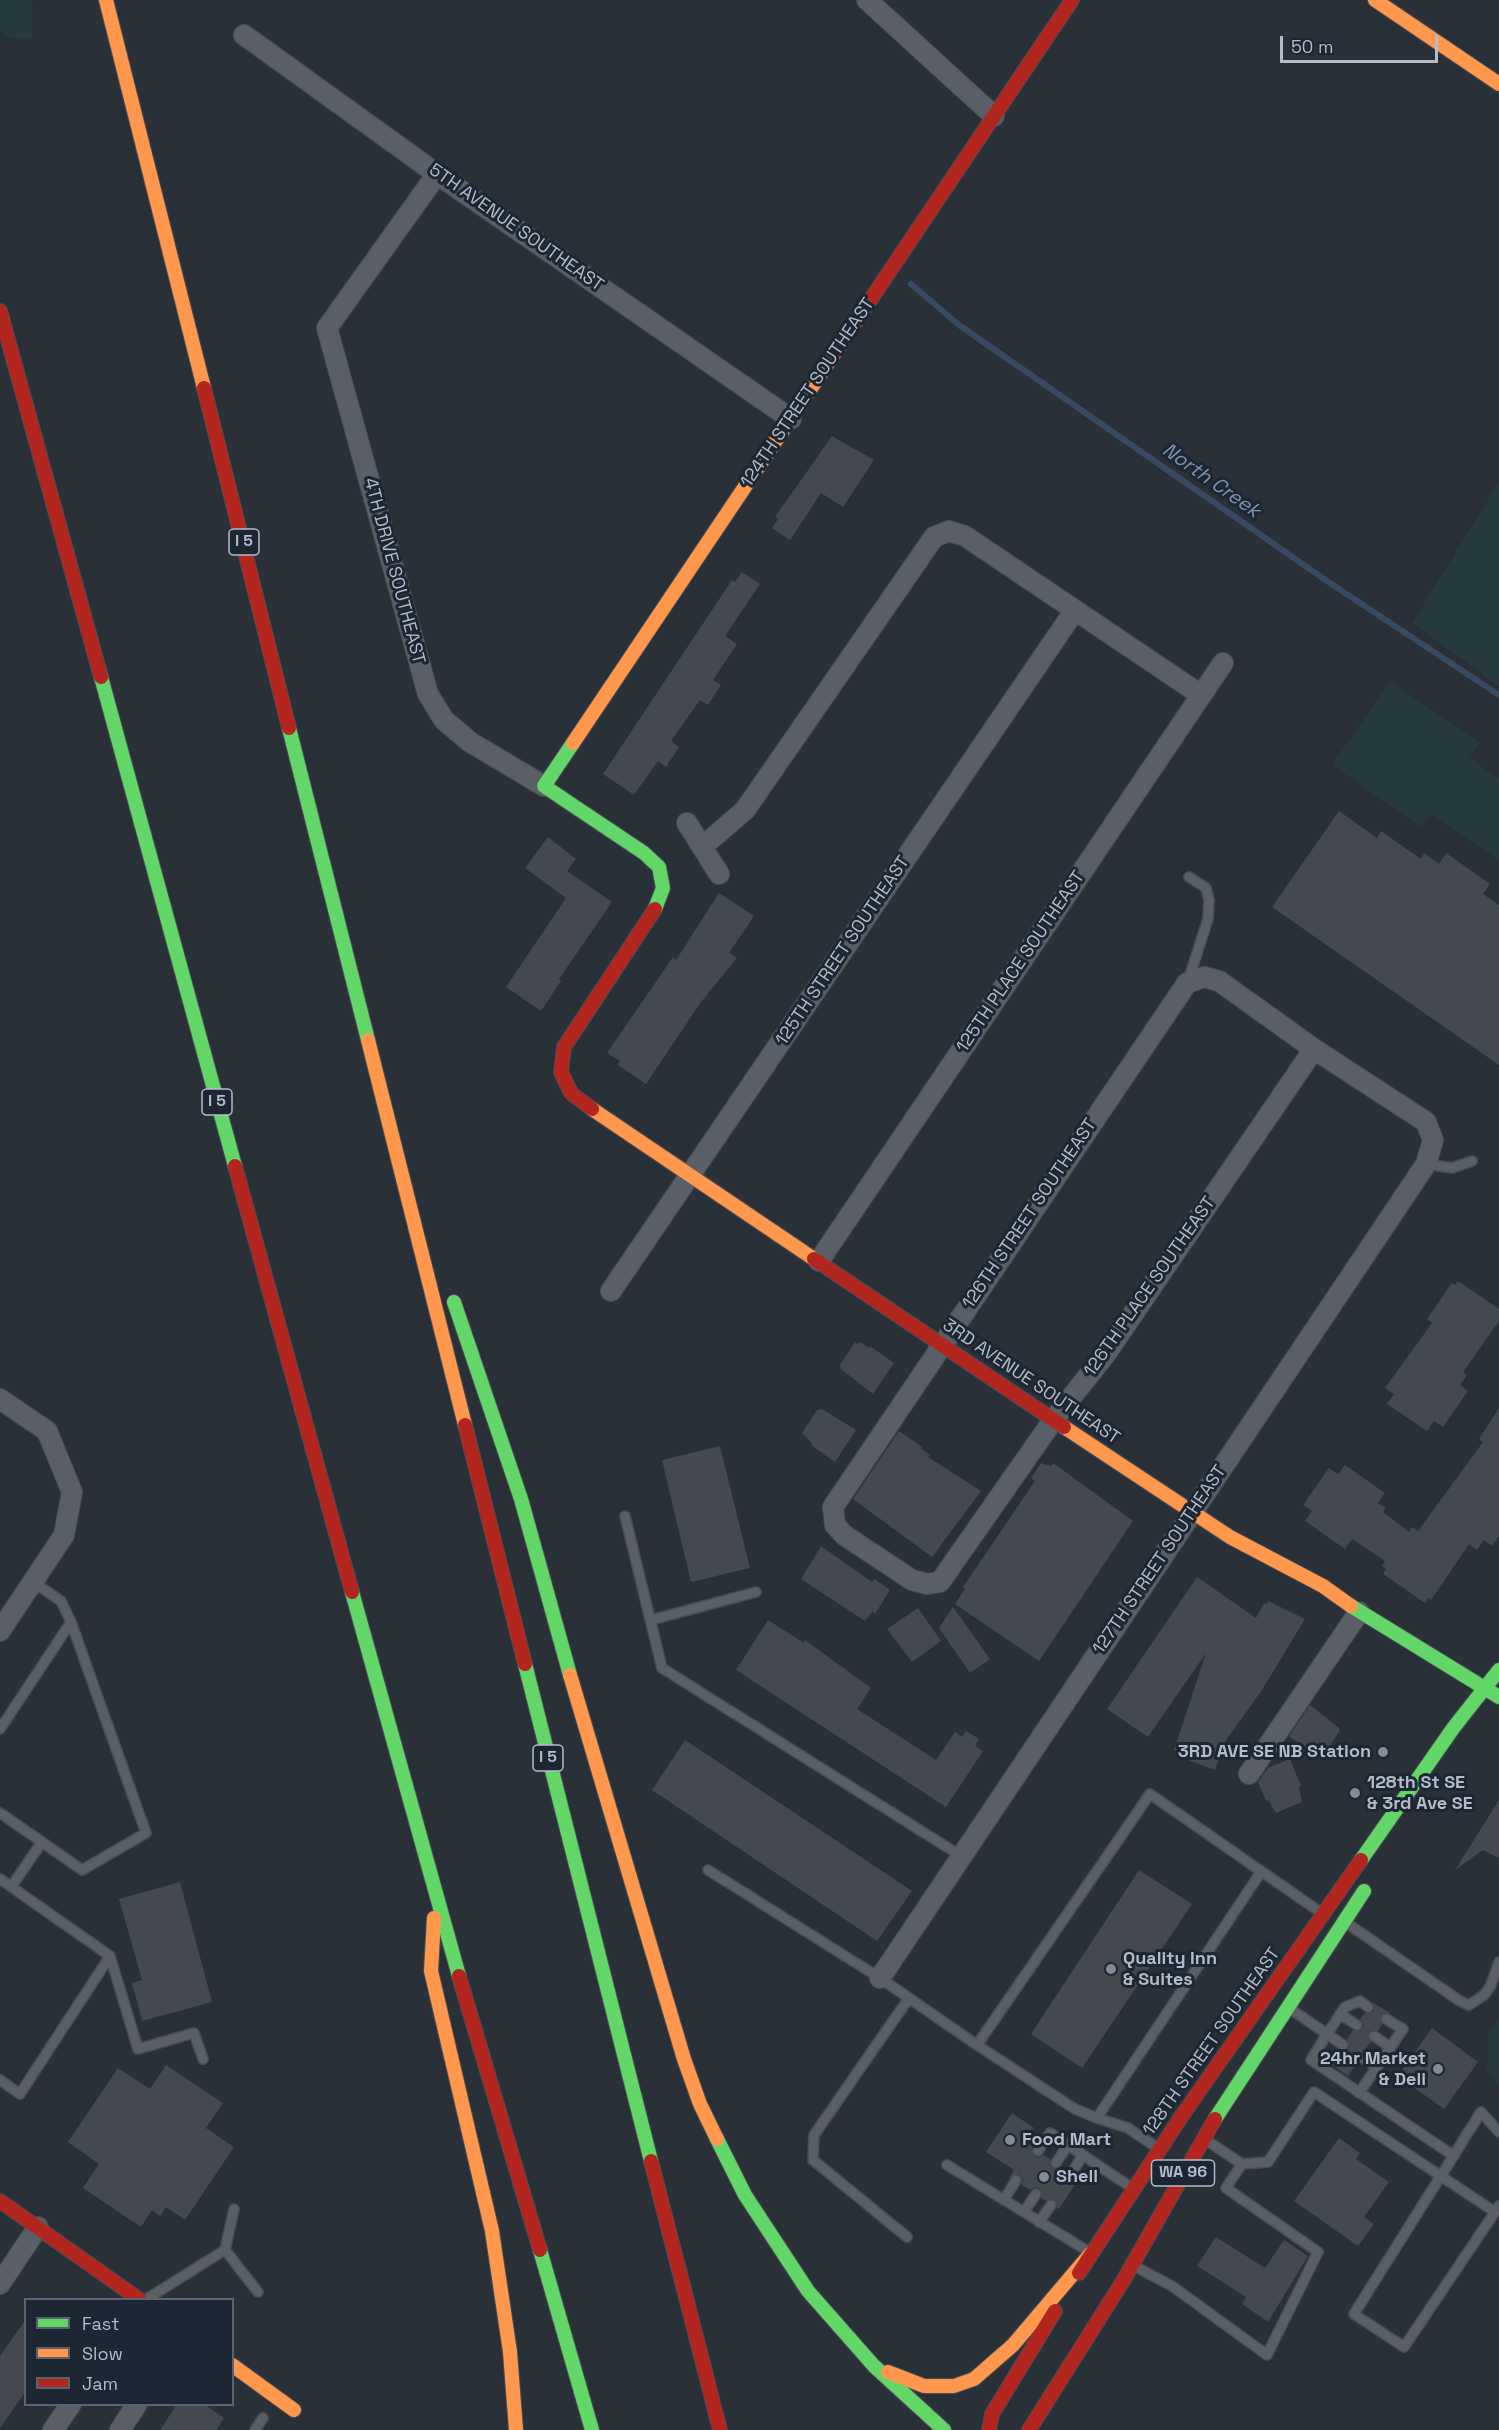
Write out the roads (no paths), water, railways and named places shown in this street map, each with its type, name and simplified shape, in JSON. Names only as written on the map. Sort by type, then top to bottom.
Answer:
[{"type":"main road","name":"I 5","points":[[106,0],[619,2038],[720,2430]]},
{"type":"main road","name":"124TH STREET SOUTHEAST","points":[[544,786],[1072,0]]},
{"type":"main road","points":[[1375,0],[1499,84]]},
{"type":"main road","name":"I 5","points":[[0,311],[435,1893],[592,2430]]},
{"type":"main road","name":"4TH DRIVE SOUTHEAST","points":[[544,786],[644,853],[659,867],[663,888],[654,913],[564,1047],[561,1072]]},
{"type":"main road","name":"3RD AVENUE SOUTHEAST","points":[[561,1072],[572,1093],[691,1176],[1193,1513],[1230,1537],[1323,1586],[1359,1612],[1499,1697]]},
{"type":"main road","points":[[380,1084],[433,1241]]},
{"type":"main road","points":[[449,1286],[521,1499],[584,1723],[684,2059],[700,2104],[722,2153],[768,2233],[808,2290],[874,2366],[944,2430]]},
{"type":"main road","name":"128TH STREET SOUTHEAST","points":[[1459,1745],[1499,1670]]},
{"type":"main road","name":"128TH STREET SOUTHEAST","points":[[989,2430],[992,2414],[1091,2253],[1160,2149],[1454,1727],[1487,1689]]},
{"type":"main road","name":"WA 96","points":[[1029,2430],[1132,2265],[1203,2137],[1369,1882]]},
{"type":"main road","points":[[435,1893],[431,1971],[492,2231],[510,2352],[516,2430]]},
{"type":"main road","points":[[1203,2137],[1207,2104],[1260,2024],[1267,1995]]},
{"type":"main road","points":[[0,2201],[137,2298]]},
{"type":"main road","points":[[874,2366],[924,2386],[954,2386],[974,2379],[1013,2345],[1091,2253]]},
{"type":"main road","points":[[234,2366],[294,2410]]},
{"type":"street","points":[[867,0],[994,116]]},
{"type":"street","name":"5TH AVENUE SOUTHEAST","points":[[244,35],[437,174],[791,419]]},
{"type":"street","name":"4TH DRIVE SOUTHEAST","points":[[437,174],[327,328],[428,694],[444,720],[470,742],[544,786]]},
{"type":"street","points":[[702,847],[745,810],[934,537],[949,531],[965,536],[1201,694]]},
{"type":"street","name":"125TH STREET SOUTHEAST","points":[[611,1291],[1075,610]]},
{"type":"street","name":"125TH PLACE SOUTHEAST","points":[[819,1261],[1222,663]]},
{"type":"street","points":[[687,823],[719,874]]},
{"type":"street","points":[[1187,983],[1204,977],[1219,981],[1314,1049]]},
{"type":"street","name":"126TH STREET SOUTHEAST","points":[[940,1582],[927,1584],[912,1580],[844,1535],[835,1525],[833,1507],[1187,983]]},
{"type":"street","name":"127TH STREET SOUTHEAST","points":[[880,1978],[1426,1164],[1432,1140],[1426,1122],[1314,1049]]},
{"type":"street","name":"126TH PLACE SOUTHEAST","points":[[940,1582],[1054,1419],[1105,1355],[1314,1049]]},
{"type":"street","points":[[0,1399],[47,1431],[72,1492],[64,1535],[0,1632]]},
{"type":"street","points":[[1249,1774],[1359,1612]]},
{"type":"street","points":[[0,2284],[38,2227]]},
{"type":"street","points":[[53,2430],[70,2406]]},
{"type":"street","points":[[120,2430],[136,2406]]},
{"type":"lane","points":[[1187,983],[1208,919],[1209,900],[1206,888],[1190,878]]},
{"type":"lane","points":[[1426,1164],[1452,1168],[1472,1161]]},
{"type":"lane","points":[[625,1516],[662,1668],[961,1856]]},
{"type":"lane","points":[[0,1813],[82,1870],[146,1833],[71,1622],[61,1601],[33,1582]]},
{"type":"lane","points":[[651,1620],[756,1592]]},
{"type":"lane","points":[[0,1729],[71,1622]]},
{"type":"lane","points":[[977,2045],[1150,1794],[1324,1914]]},
{"type":"lane","points":[[11,1887],[42,1842]]},
{"type":"lane","points":[[708,1870],[880,1978],[1075,2109],[1128,2128],[1160,2149]]},
{"type":"lane","points":[[1097,2118],[1261,1872]]},
{"type":"lane","points":[[0,1879],[110,1956],[138,2049],[194,2033],[203,2059]]},
{"type":"lane","points":[[1344,1921],[1469,2005],[1484,1995],[1491,1985],[1499,1962]]},
{"type":"lane","points":[[0,2080],[20,2094],[110,1956]]},
{"type":"lane","points":[[908,2237],[813,2160],[814,2135],[909,1998]]},
{"type":"lane","points":[[1368,2007],[1359,2001],[1345,2007],[1311,2060],[1454,2156]]},
{"type":"lane","points":[[1287,2007],[1343,2045]]},
{"type":"lane","points":[[1340,2014],[1357,2025]]},
{"type":"lane","points":[[1359,2092],[1403,2029],[1386,2019]]},
{"type":"lane","points":[[1374,2037],[1390,2047]]},
{"type":"lane","points":[[1361,2056],[1377,2067]]},
{"type":"lane","points":[[1203,2137],[1242,2164],[1268,2162],[1314,2092],[1442,2176],[1497,2209],[1404,2347],[1354,2314],[1442,2176],[1481,2112],[1499,2132]]},
{"type":"lane","points":[[1038,2151],[1050,2133],[1134,2190]]},
{"type":"lane","points":[[1056,2163],[1068,2145]]},
{"type":"lane","points":[[1071,2174],[1083,2155]]},
{"type":"lane","points":[[1132,2265],[1173,2286],[1268,2355],[1318,2252],[1226,2188],[1242,2164]]},
{"type":"lane","points":[[947,2165],[1091,2253]]},
{"type":"lane","points":[[1004,2200],[1016,2180]]},
{"type":"lane","points":[[1024,2212],[1036,2194]]},
{"type":"lane","points":[[1039,2222],[1051,2205]]},
{"type":"lane","points":[[148,2298],[225,2250],[234,2209]]},
{"type":"lane","points":[[225,2250],[258,2292]]},
{"type":"lane","points":[[255,2430],[263,2418]]},
{"type":"waterway","name":"North Creek","points":[[911,284],[959,325],[1327,581],[1499,695]]},
{"type":"place","name":"3RD AVE SE NB Station","points":[[1383,1752]]},
{"type":"place","name":"128th St SE & 3rd Ave SE","points":[[1355,1793]]},
{"type":"place","name":"Quality Inn & Suites","points":[[1111,1969]]},
{"type":"place","name":"24hr Market & Deli","points":[[1438,2069]]},
{"type":"place","name":"Food Mart","points":[[1010,2140]]},
{"type":"place","name":"Shell","points":[[1044,2177]]}]
